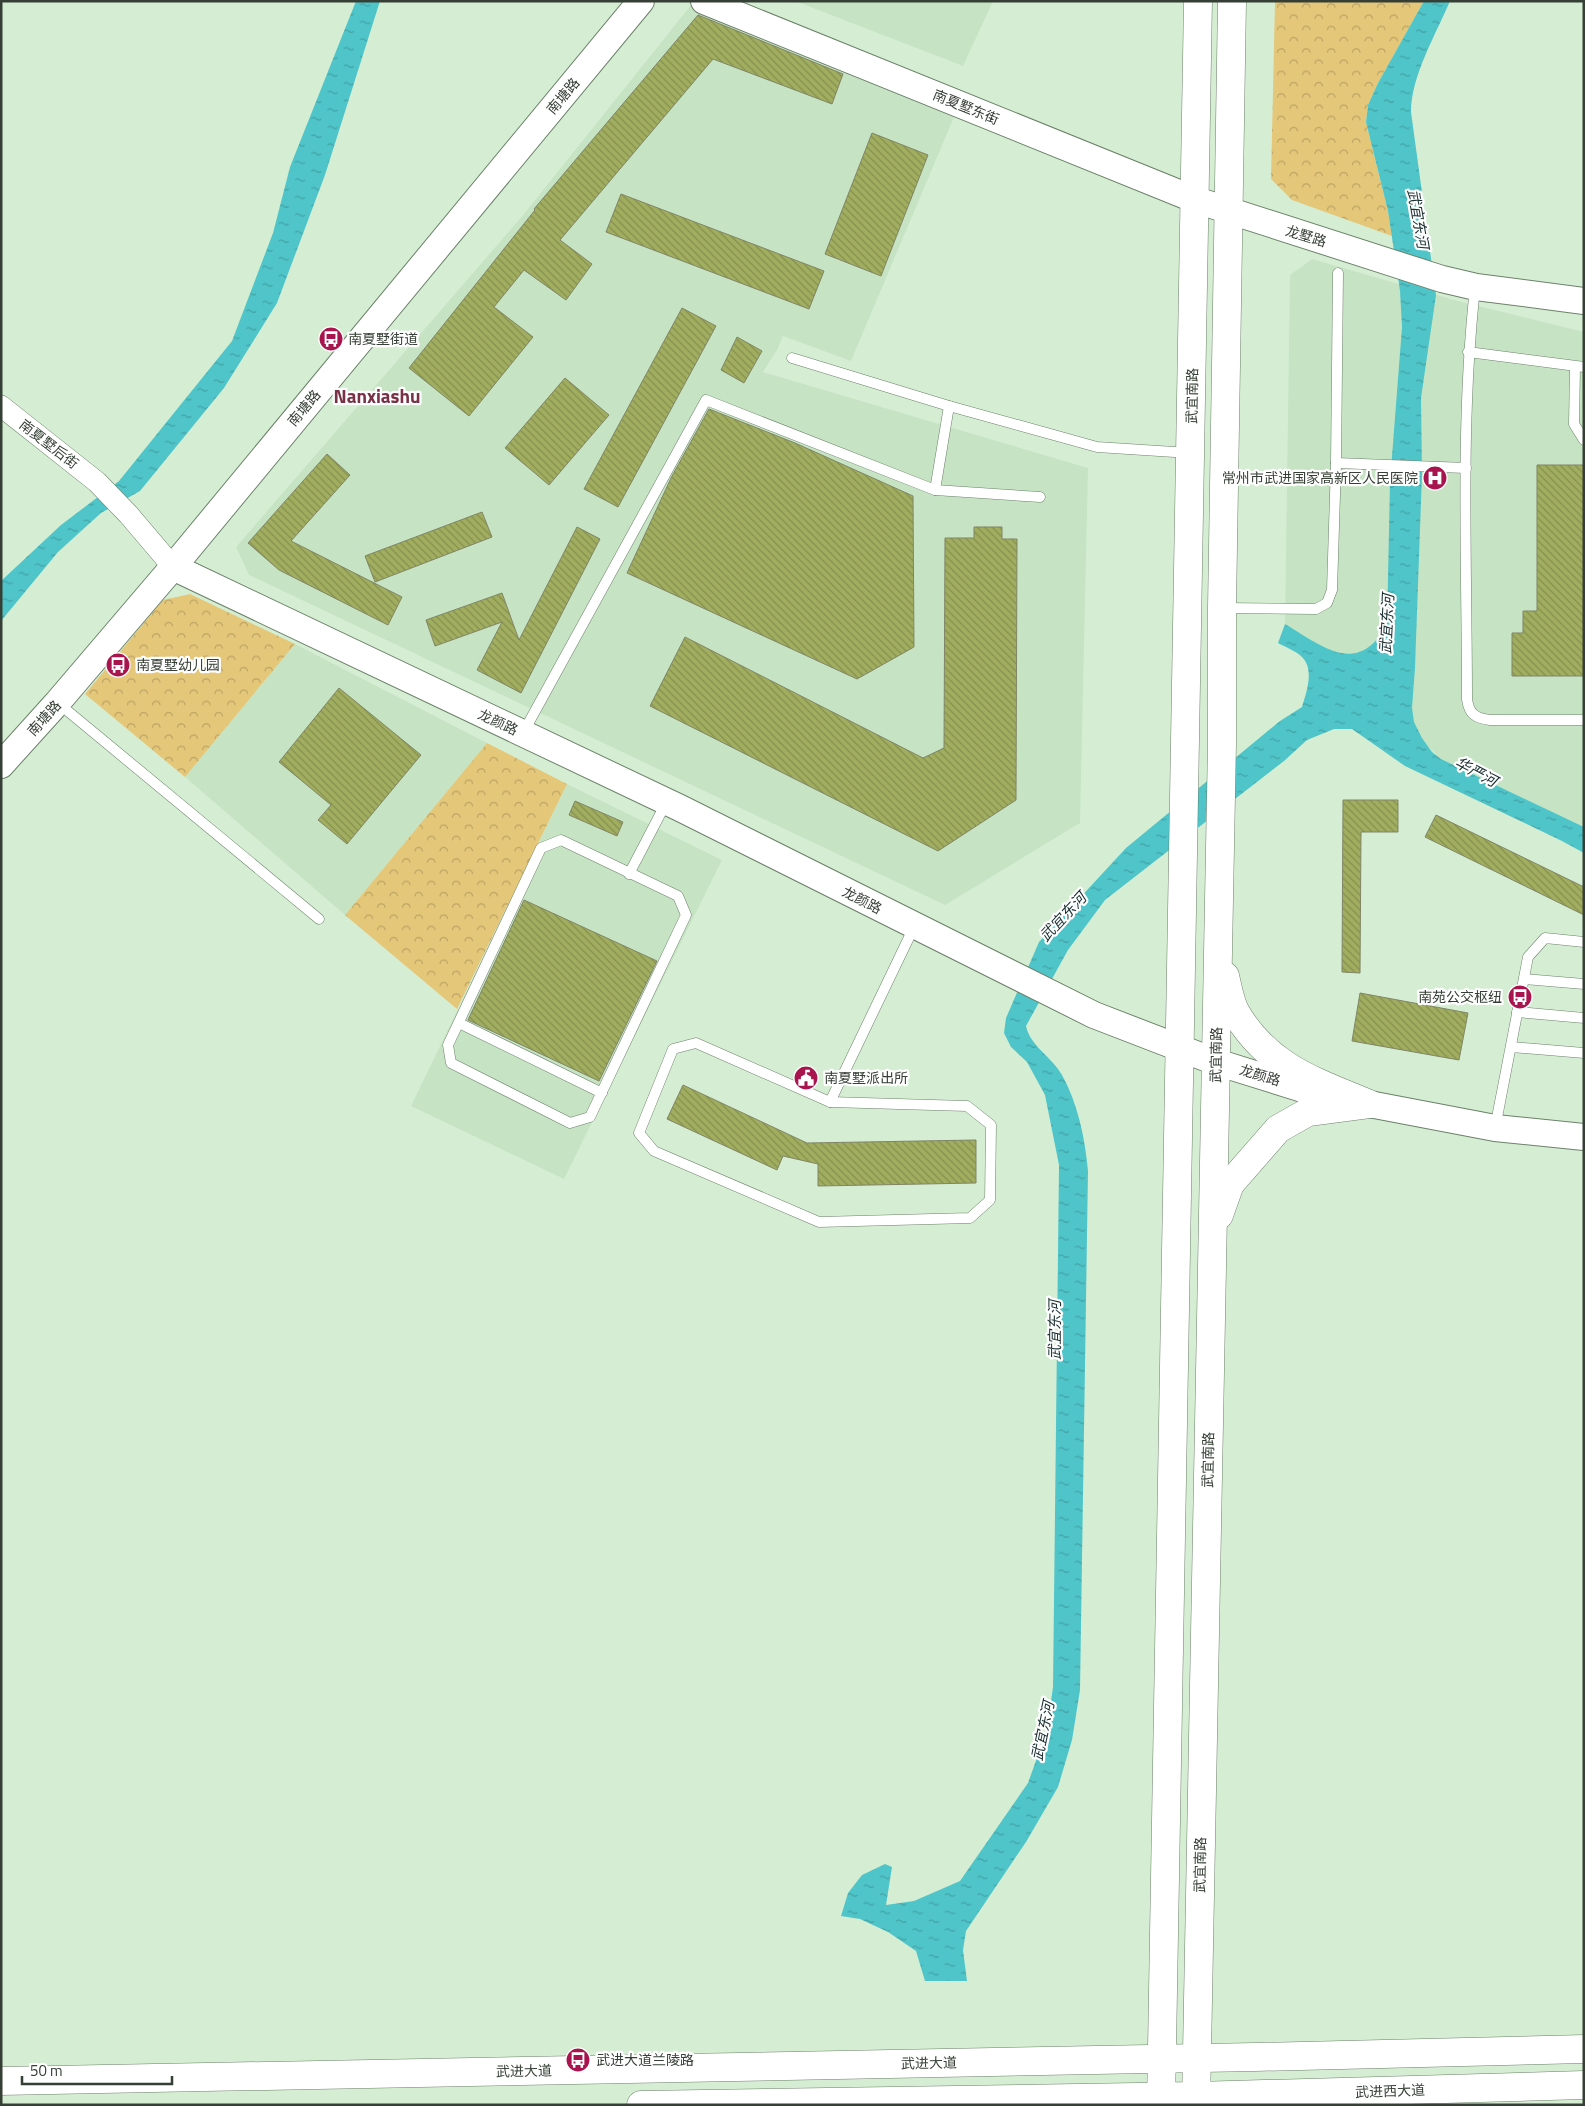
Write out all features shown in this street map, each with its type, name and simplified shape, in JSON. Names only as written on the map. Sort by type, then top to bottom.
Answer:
[{"type":"main road","name":"武宜南路","points":[[1181,1049],[1198,1]]},
{"type":"main road","points":[[1222,608],[1232,1]]},
{"type":"main road","name":"武宜南路","points":[[1196,2100],[1222,743],[1222,608]]},
{"type":"main road","points":[[1218,954],[1236,1012],[1260,1046],[1302,1076],[1369,1104]]},
{"type":"main road","points":[[1162,2100],[1181,1049]]},
{"type":"main road","points":[[1213,1236],[1230,1184],[1278,1129],[1308,1112],[1369,1104]]},
{"type":"main road","points":[[1197,2058],[1584,2049]]},
{"type":"main road","name":"武进大道","points":[[1,2081],[1197,2058]]},
{"type":"main road","name":"武进西大道","points":[[1196,2100],[1584,2085]]},
{"type":"main road","points":[[641,2105],[1196,2100]]},
{"type":"street","name":"南塘路","points":[[1,765],[58,703],[173,567],[641,1]]},
{"type":"street","name":"南夏墅东街","points":[[704,1],[1228,212]]},
{"type":"street","name":"龙墅路","points":[[1228,212],[1442,279],[1476,287]]},
{"type":"street","points":[[1476,287],[1584,301]]},
{"type":"street","name":"南夏墅后街","points":[[1,406],[97,482],[128,514],[173,567]]},
{"type":"street","name":"龙颜路","points":[[173,567],[667,802],[1094,1015],[1216,1062],[1322,1095],[1495,1128],[1584,1137]]},
{"type":"lane","points":[[1222,608],[1316,609],[1327,603],[1332,590],[1336,463],[1338,273]]},
{"type":"lane","points":[[1476,287],[1468,352],[1466,468],[1467,689],[1469,710],[1477,718],[1490,720],[1584,720]]},
{"type":"lane","points":[[1468,352],[1580,367],[1574,424],[1584,440]]},
{"type":"lane","points":[[792,358],[949,406],[1097,447],[1191,453]]},
{"type":"lane","points":[[523,734],[706,400],[935,490],[1040,497]]},
{"type":"lane","points":[[935,490],[949,406]]},
{"type":"lane","points":[[1336,463],[1466,468]]},
{"type":"lane","points":[[58,703],[320,919]]},
{"type":"lane","points":[[630,874],[667,802]]},
{"type":"lane","points":[[561,840],[630,874],[678,896],[686,915],[590,1117],[570,1123],[451,1063],[448,1045],[541,848],[561,840]]},
{"type":"lane","points":[[830,1102],[914,926]]},
{"type":"lane","points":[[1495,1128],[1528,957],[1545,938],[1584,942]]},
{"type":"lane","points":[[1524,979],[1584,984]]},
{"type":"lane","points":[[1517,1012],[1584,1018]]},
{"type":"lane","points":[[459,1023],[602,1093]]},
{"type":"lane","points":[[696,1042],[830,1102],[967,1106],[991,1125],[990,1200],[970,1218],[820,1222],[654,1151],[640,1133],[673,1049],[696,1042]]},
{"type":"lane","points":[[1511,1047],[1584,1053]]},
{"type":"shaded area","points":[[795,1],[993,1],[963,66]]},
{"type":"shaded area","points":[[691,5],[954,117],[851,361],[783,336],[777,350],[763,372],[1088,468],[1080,823],[945,905],[249,575],[236,547],[524,214]]},
{"type":"shaded area","name":"常州市武进国家高新区人民医院","points":[[1312,259],[1458,301],[1584,332],[1584,827],[1441,759],[1329,651],[1285,624],[1290,275]]},
{"type":"shaded area","points":[[295,644],[487,743],[345,915],[185,777]]},
{"type":"shaded area","points":[[567,784],[722,860],[564,1179],[411,1106]]},
{"type":"green space","points":[[1275,1],[1424,1],[1378,83],[1368,105],[1366,122],[1388,211],[1392,236],[1292,200],[1271,179]]},
{"type":"green space","points":[[190,594],[295,644],[185,777],[85,694],[163,600]]},
{"type":"green space","points":[[487,743],[567,784],[457,1009],[345,915]]},
{"type":"water","points":[[356,1],[380,1],[325,175],[277,303],[224,388],[140,491],[101,513],[58,552],[1,621],[1,581],[61,525],[119,481],[232,341],[273,233],[290,167]]},
{"type":"water","name":"武宜东河","points":[[1424,1],[1450,1],[1415,84],[1411,112],[1436,295],[1421,398],[1422,474],[1412,708],[1414,722],[1432,752],[1441,759],[1584,827],[1584,853],[1405,766],[1352,729],[1334,729],[1307,740],[1284,761],[1105,900],[1068,950],[1026,1026],[1032,1040],[1058,1069],[1068,1086],[1080,1122],[1088,1171],[1080,1690],[1072,1740],[1058,1787],[1026,1842],[966,1931],[963,1950],[967,1981],[925,1981],[916,1951],[888,1932],[860,1919],[841,1916],[848,1893],[862,1875],[885,1864],[892,1867],[886,1905],[914,1901],[960,1881],[1028,1783],[1047,1730],[1053,1687],[1059,1165],[1045,1095],[1027,1062],[1011,1047],[1004,1033],[1006,1018],[1039,942],[1126,848],[1280,721],[1302,707],[1308,682],[1308,668],[1300,655],[1278,643],[1285,624],[1327,648],[1339,653],[1352,654],[1364,650],[1376,641],[1387,625],[1390,482],[1402,327],[1400,291],[1388,211],[1366,122],[1368,105],[1378,83]]},
{"type":"building","points":[[698,15],[843,74],[832,104],[713,59],[560,240],[592,264],[566,300],[524,270],[494,307],[533,337],[469,416],[409,368],[534,209]]},
{"type":"building","points":[[872,133],[928,155],[881,276],[825,254]]},
{"type":"building","points":[[621,194],[824,271],[809,309],[606,232]]},
{"type":"building","points":[[682,308],[716,326],[618,507],[584,489]]},
{"type":"building","points":[[737,337],[762,351],[744,383],[721,370]]},
{"type":"building","points":[[565,378],[609,415],[549,485],[505,448]]},
{"type":"building","points":[[709,409],[795,443],[913,496],[914,647],[857,679],[627,573],[672,476]]},
{"type":"building","points":[[327,454],[350,475],[291,541],[402,597],[388,625],[279,570],[248,543]]},
{"type":"building","points":[[1537,465],[1584,465],[1584,676],[1512,676],[1512,633],[1523,633],[1523,611],[1537,611]]},
{"type":"building","points":[[482,512],[492,537],[375,582],[365,556]]},
{"type":"building","points":[[577,527],[600,539],[521,693],[477,670],[502,622],[435,646],[426,620],[502,593],[519,640]]},
{"type":"building","points":[[974,527],[1002,527],[1002,539],[1017,539],[1016,800],[938,851],[650,706],[685,637],[923,758],[944,748],[945,538],[974,538]]},
{"type":"building","points":[[339,688],[421,755],[347,844],[318,820],[331,805],[279,762]]},
{"type":"building","points":[[1343,800],[1398,800],[1398,832],[1361,832],[1360,973],[1342,972]]},
{"type":"building","points":[[575,801],[623,822],[617,836],[569,815]]},
{"type":"building","points":[[1436,815],[1584,887],[1584,915],[1425,837]]},
{"type":"building","points":[[524,900],[657,961],[599,1081],[468,1020]]},
{"type":"building","points":[[1360,993],[1468,1013],[1459,1060],[1352,1041]]},
{"type":"building","points":[[683,1085],[807,1143],[976,1140],[976,1183],[818,1186],[818,1164],[783,1156],[777,1170],[667,1119]]},
{"type":"place","name":"南夏墅街道","points":[[331,339]]},
{"type":"place","name":"常州市武进国家高新区人民医院","points":[[1435,478]]},
{"type":"place","name":"南夏墅幼儿园","points":[[118,665]]},
{"type":"place","name":"南苑公交枢纽","points":[[1520,997]]},
{"type":"place","name":"南夏墅派出所","points":[[806,1078]]},
{"type":"place","name":"武进大道兰陵路","points":[[578,2060]]},
{"type":"district","name":"Nanxiashu","points":[[377,396]]},
{"type":"water label","name":"华严河","points":[[1476,772]]}]
